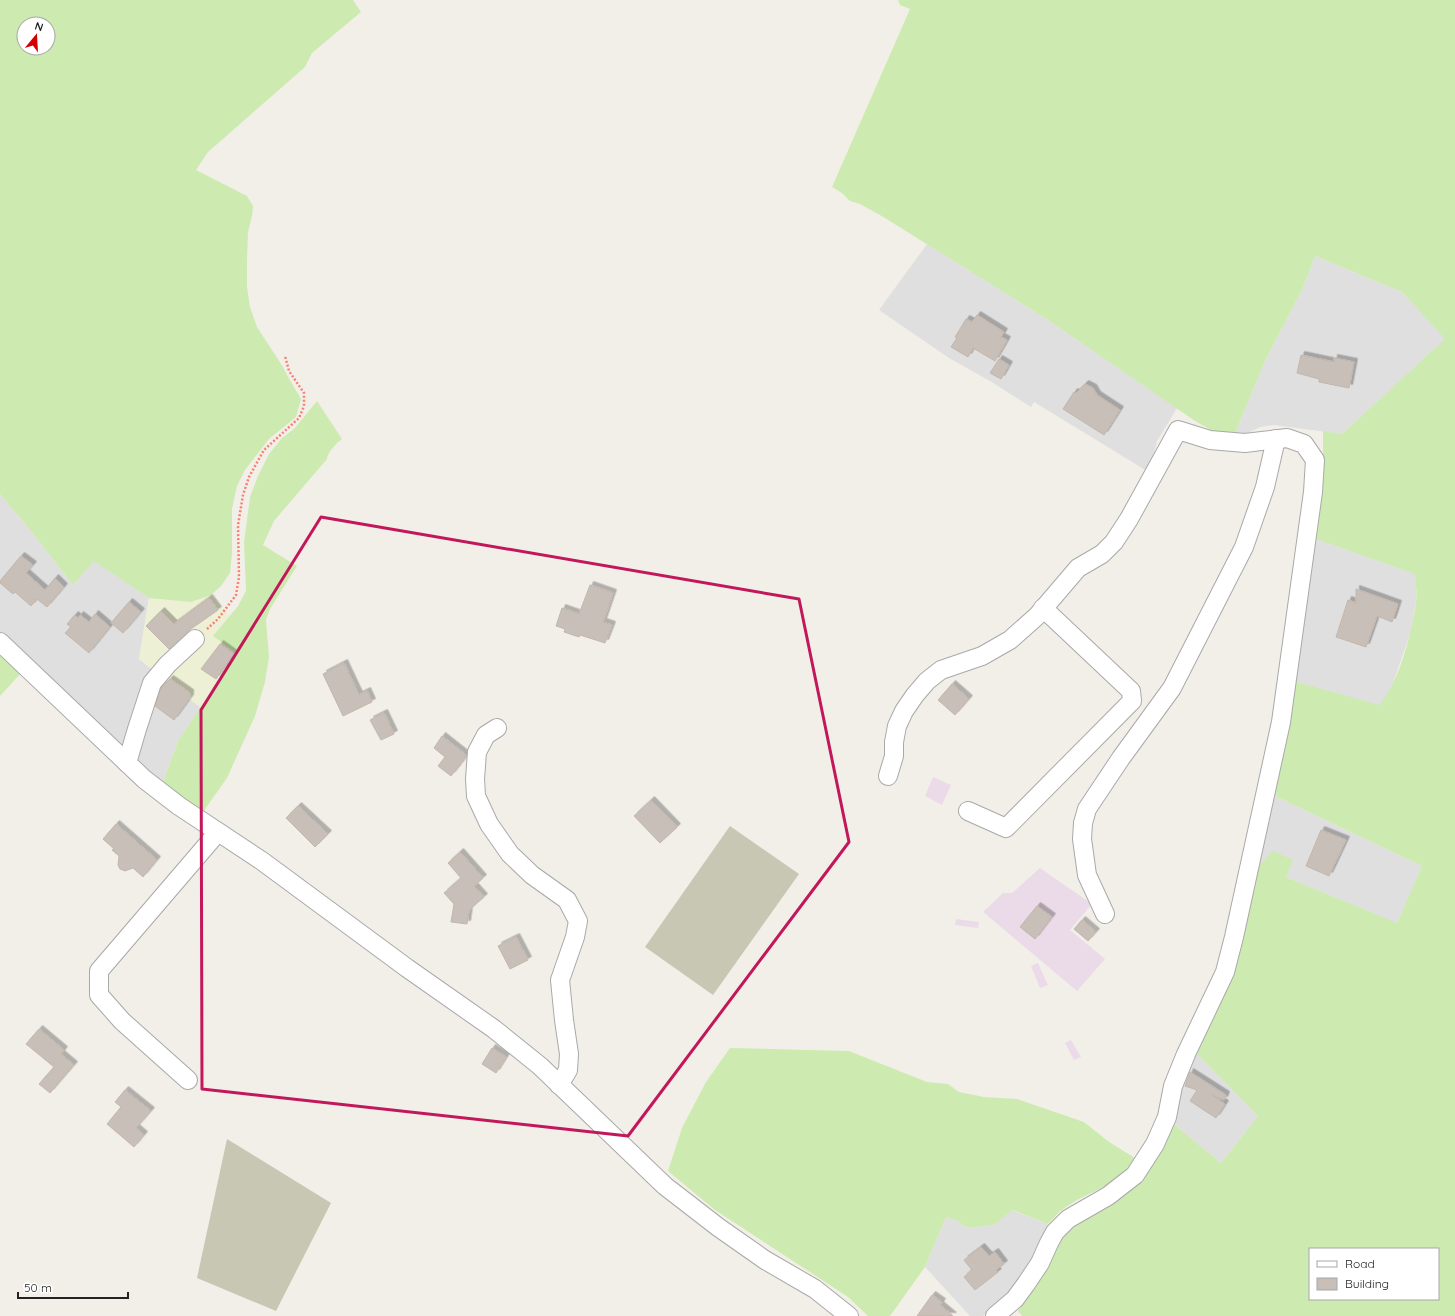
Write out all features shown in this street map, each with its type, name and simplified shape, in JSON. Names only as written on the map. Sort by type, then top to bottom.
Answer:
[{"type":"street","points":[[888,776],[894,756],[894,742],[897,726],[904,711],[926,681],[941,670],[982,656],[1010,640],[1037,616],[1078,568],[1102,554],[1114,542],[1129,519],[1178,430],[1210,440],[1245,443],[1287,438],[1304,444],[1315,460],[1313,492],[1281,722],[1234,937],[1224,972],[1186,1054],[1173,1086],[1167,1117],[1155,1144],[1143,1163],[1135,1175],[1108,1196],[1068,1219],[1055,1232],[1040,1263],[1026,1284],[1015,1299],[995,1316]]},
{"type":"street","points":[[1105,914],[1087,875],[1082,839],[1083,823],[1087,809],[1172,688],[1244,547],[1265,486],[1276,439]]},
{"type":"street","points":[[968,811],[1006,828],[1132,701],[1131,691],[1043,608]]},
{"type":"street","points":[[127,763],[152,683],[168,664],[195,639]]},
{"type":"street","points":[[0,642],[144,779],[179,806],[262,861],[400,964],[494,1029],[540,1066],[665,1186],[718,1227],[759,1256],[815,1289],[849,1316]]},
{"type":"street","points":[[497,728],[486,735],[477,752],[475,779],[476,796],[490,824],[510,854],[532,875],[567,900],[578,921],[575,937],[560,980],[569,1054],[568,1070],[559,1085]]},
{"type":"street","points":[[188,1080],[122,1021],[99,995],[100,971],[218,832]]},
{"type":"path","points":[[195,639],[218,619],[236,595],[239,577],[238,525],[243,495],[249,477],[264,450],[299,418],[304,406],[304,393],[289,371],[285,356]]},
{"type":"highlighted area","points":[[321,517],[799,599],[849,842],[628,1136],[202,1089],[201,710]]},
{"type":"shaded area","points":[[927,244],[1048,320],[1177,408],[1157,441],[1151,463],[1147,471],[1034,402],[1031,407],[990,381],[949,358],[879,310]]},
{"type":"shaded area","points":[[1315,256],[1402,292],[1446,339],[1342,434],[1274,425],[1260,427],[1248,433],[1234,436],[1265,361],[1303,288]]},
{"type":"shaded area","points":[[0,494],[73,585],[94,560],[149,598],[139,659],[201,708],[178,741],[162,785],[0,633]]},
{"type":"shaded area","points":[[1313,538],[1416,574],[1416,600],[1411,631],[1392,686],[1379,706],[1294,681]]},
{"type":"shaded area","points":[[211,595],[230,616],[213,635],[237,653],[201,708],[139,659],[149,598],[191,602]]},
{"type":"shaded area","points":[[933,777],[951,785],[942,805],[925,796]]},
{"type":"shaded area","points":[[1275,796],[1422,866],[1397,924],[1286,877],[1253,872]]},
{"type":"shaded area","points":[[730,826],[799,874],[713,995],[645,947]]},
{"type":"shaded area","points":[[1040,868],[1092,904],[1070,930],[1105,959],[1077,991],[983,912],[1003,893],[1012,893]]},
{"type":"shaded area","points":[[956,919],[979,922],[978,928],[955,925]]},
{"type":"shaded area","points":[[1038,963],[1048,985],[1040,988],[1031,966]]},
{"type":"shaded area","points":[[1071,1040],[1081,1057],[1074,1060],[1065,1043]]},
{"type":"shaded area","points":[[1191,1048],[1258,1116],[1221,1163],[1169,1120]]},
{"type":"shaded area","points":[[227,1139],[331,1203],[276,1311],[197,1278]]},
{"type":"shaded area","points":[[1011,1210],[1048,1224],[1031,1263],[1008,1293],[983,1316],[970,1316],[925,1267],[946,1217],[971,1228],[996,1224]]},
{"type":"green space","points":[[0,0],[353,0],[361,12],[312,53],[305,67],[208,152],[196,170],[247,196],[253,206],[248,232],[247,261],[247,287],[250,307],[257,327],[283,367],[301,399],[296,417],[269,439],[245,470],[237,486],[232,509],[232,553],[230,573],[221,586],[211,595],[191,602],[149,598],[94,561],[73,585],[0,494]]},
{"type":"green space","points":[[898,0],[1455,0],[1455,1316],[1022,1316],[1018,1311],[1061,1233],[1104,1204],[1169,1120],[1221,1163],[1258,1116],[1191,1048],[1253,872],[1273,851],[1293,860],[1286,877],[1397,923],[1422,866],[1275,796],[1272,787],[1294,681],[1379,705],[1393,684],[1404,656],[1416,602],[1415,574],[1313,538],[1323,452],[1323,431],[1342,434],[1445,339],[1402,292],[1315,256],[1303,288],[1265,361],[1234,436],[1218,434],[1195,421],[1048,320],[885,218],[860,204],[850,201],[842,193],[832,187],[910,9],[900,5]]},
{"type":"green space","points":[[317,401],[342,439],[329,453],[327,459],[274,521],[263,545],[297,566],[270,609],[266,620],[269,657],[265,682],[255,716],[227,778],[203,812],[162,785],[178,741],[237,653],[213,636],[238,606],[246,591],[244,542],[250,497],[258,476],[269,454],[282,438],[294,429]]},
{"type":"green space","points":[[0,653],[22,672],[0,696]]},
{"type":"green space","points":[[730,1048],[849,1051],[927,1082],[948,1084],[959,1092],[984,1097],[1017,1099],[1084,1122],[1109,1142],[1135,1158],[1125,1172],[1113,1182],[1077,1200],[1060,1211],[1048,1224],[1012,1210],[996,1224],[971,1228],[946,1217],[925,1267],[890,1316],[868,1316],[848,1297],[715,1210],[668,1171],[682,1128],[706,1082]]},
{"type":"building","points":[[977,315],[1004,332],[1001,337],[1007,340],[995,361],[973,348],[968,357],[951,347],[966,319],[972,322]]},
{"type":"building","points":[[1301,355],[1334,362],[1334,358],[1354,362],[1349,388],[1319,382],[1319,379],[1297,373]]},
{"type":"building","points":[[999,359],[1009,365],[1001,379],[990,373]]},
{"type":"building","points":[[1085,384],[1093,388],[1097,395],[1120,410],[1104,435],[1063,409],[1074,392],[1076,393]]},
{"type":"building","points":[[21,556],[33,565],[26,573],[45,590],[55,578],[64,587],[47,607],[37,599],[31,606],[15,592],[13,594],[0,583],[0,581]]},
{"type":"building","points":[[590,585],[613,593],[603,622],[612,625],[605,643],[580,635],[579,637],[564,632],[565,629],[556,626],[562,608],[579,614]]},
{"type":"building","points":[[1356,589],[1398,604],[1392,622],[1377,616],[1366,647],[1336,637],[1348,600],[1356,603]]},
{"type":"building","points":[[209,598],[218,610],[188,631],[169,649],[146,626],[161,611],[174,624]]},
{"type":"building","points":[[129,602],[141,612],[123,633],[111,623]]},
{"type":"building","points":[[95,614],[110,627],[89,653],[65,633],[71,627],[67,624],[75,615],[78,618],[80,615],[89,622]]},
{"type":"building","points":[[220,644],[234,654],[216,679],[201,669]]},
{"type":"building","points":[[344,663],[359,695],[367,691],[372,702],[343,716],[323,674]]},
{"type":"building","points":[[170,679],[190,693],[190,698],[174,720],[155,706],[161,688]]},
{"type":"building","points":[[952,684],[969,699],[955,715],[938,700]]},
{"type":"building","points":[[384,713],[394,734],[381,740],[370,720]]},
{"type":"building","points":[[442,736],[466,755],[451,776],[438,766],[445,757],[434,748]]},
{"type":"building","points":[[651,800],[677,827],[660,843],[634,816]]},
{"type":"building","points":[[298,806],[328,834],[315,847],[286,818]]},
{"type":"building","points":[[116,824],[157,860],[143,877],[133,868],[125,871],[120,869],[118,865],[119,856],[103,839]]},
{"type":"building","points":[[1321,830],[1346,840],[1329,876],[1306,866]]},
{"type":"building","points":[[460,852],[483,878],[474,886],[484,897],[469,910],[467,924],[451,922],[454,904],[444,893],[461,878],[448,863]]},
{"type":"building","points":[[1037,906],[1052,917],[1035,939],[1020,927]]},
{"type":"building","points":[[1082,920],[1096,932],[1088,941],[1074,929]]},
{"type":"building","points":[[516,937],[528,960],[510,969],[498,946]]},
{"type":"building","points":[[39,1029],[64,1050],[61,1054],[74,1065],[50,1093],[39,1084],[54,1067],[26,1044]]},
{"type":"building","points":[[492,1048],[506,1057],[496,1073],[482,1064]]},
{"type":"building","points":[[1190,1072],[1226,1095],[1224,1100],[1212,1095],[1225,1104],[1216,1118],[1190,1101],[1197,1090],[1185,1086]]},
{"type":"building","points":[[125,1090],[151,1111],[136,1128],[144,1135],[134,1147],[107,1124],[121,1107],[115,1102]]},
{"type":"building","points":[[981,1247],[989,1256],[995,1252],[1004,1264],[996,1270],[998,1272],[975,1290],[964,1277],[972,1270],[964,1260]]},
{"type":"building","points":[[932,1295],[942,1302],[940,1305],[953,1316],[917,1316]]}]
